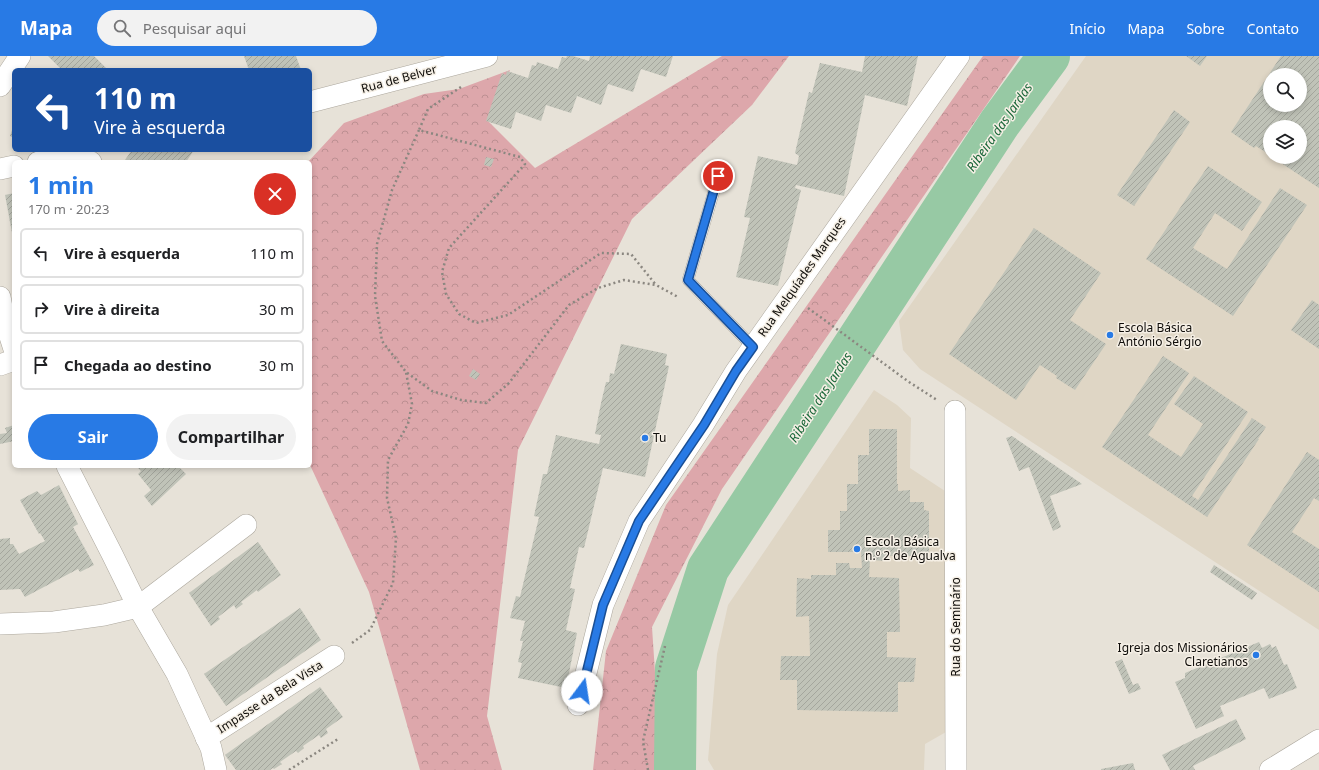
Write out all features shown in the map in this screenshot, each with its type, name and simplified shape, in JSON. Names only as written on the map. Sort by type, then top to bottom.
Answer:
[{"type":"street","points":[[1,82],[20,56]]},
{"type":"street","name":"Rua de Belver","points":[[312,101],[487,56]]},
{"type":"street","name":"Rua Melquíades Marques","points":[[578,705],[603,605],[639,521],[704,425],[736,371],[959,56]]},
{"type":"street","points":[[0,169],[12,166]]},
{"type":"street","points":[[0,297],[4,318],[12,343]]},
{"type":"street","points":[[0,365],[12,361]]},
{"type":"street","name":"Rua do Seminário","points":[[955,411],[956,770]]},
{"type":"street","points":[[68,468],[138,607],[177,674],[211,748],[216,770]]},
{"type":"street","points":[[0,624],[54,622],[104,615],[138,607],[246,525]]},
{"type":"street","name":"Impasse da Bela Vista","points":[[206,738],[334,656]]},
{"type":"street","points":[[1270,770],[1319,740]]},
{"type":"lane","points":[[718,176],[688,280],[753,347]]},
{"type":"path","points":[[466,84],[428,109],[392,190],[377,244],[375,296],[382,341],[406,372],[432,391],[461,400],[486,403],[509,383],[569,304],[598,288],[624,280],[656,285],[680,298]]},
{"type":"path","points":[[419,130],[520,157],[525,164],[449,248],[442,272],[446,294],[458,314],[476,324],[508,315],[601,253],[631,254],[656,285]]},
{"type":"path","points":[[820,317],[909,382],[955,411]]},
{"type":"path","points":[[334,656],[370,630],[393,583],[396,538],[388,498],[388,460],[408,424],[412,404],[406,372]]},
{"type":"path","points":[[648,770],[643,741],[665,646]]},
{"type":"path","points":[[289,770],[338,739]]},
{"type":"shaded area","name":"Escola Básica António Sérgio","points":[[1086,56],[1319,56],[1319,630],[920,369],[903,350],[899,321]]},
{"type":"shaded area","name":"Escola Básica n.º 2 de Agualva","points":[[874,390],[897,405],[911,418],[910,468],[948,493],[946,732],[925,744],[924,770],[714,770],[708,760],[717,654],[728,605]]},
{"type":"green space","points":[[722,56],[789,56],[752,105],[632,219],[518,450],[487,716],[502,770],[420,770],[369,592],[311,468],[312,160],[310,160],[344,123],[424,94],[459,89],[510,70],[489,122],[535,168]]},
{"type":"green space","points":[[983,56],[1020,56],[722,489],[652,627],[660,748],[664,770],[593,770],[606,651],[666,505]]},
{"type":"building","points":[[48,56],[94,56],[106,68],[60,68]]},
{"type":"building","points":[[244,56],[296,56],[300,68],[248,68]]},
{"type":"building","points":[[567,56],[573,56],[589,61],[590,56],[673,56],[666,77],[641,69],[633,92],[608,84],[601,105],[577,96],[571,113],[546,105],[541,121],[516,112],[511,129],[486,121],[502,73],[506,75],[507,71],[528,78],[532,65],[536,66],[537,62],[558,69],[562,57],[566,58]]},
{"type":"building","points":[[865,56],[918,56],[907,106],[865,95],[844,196],[796,185],[795,188],[801,190],[778,286],[736,277],[750,218],[744,217],[758,156],[797,165],[799,156],[795,153],[809,92],[812,93],[820,63],[862,72]]},
{"type":"building","points":[[1186,56],[1207,56],[1200,66]]},
{"type":"building","points":[[1281,56],[1319,56],[1319,188],[1283,164],[1307,164],[1307,120],[1263,120],[1263,150],[1256,146],[1254,148],[1231,132],[1263,83],[1263,112],[1307,112],[1307,68],[1273,68]]},
{"type":"building","points":[[1174,110],[1190,122],[1134,206],[1117,195]]},
{"type":"building","points":[[131,152],[193,152],[187,160],[125,160]]},
{"type":"building","points":[[486,157],[494,159],[491,167],[484,165]]},
{"type":"building","points":[[1208,166],[1262,202],[1242,231],[1215,213],[1193,248],[1227,269],[1280,188],[1307,205],[1233,316],[1146,259]]},
{"type":"building","points":[[12,193],[12,233],[5,195]]},
{"type":"building","points":[[1034,228],[1101,273],[1070,320],[1106,344],[1075,390],[1056,378],[1057,376],[1040,365],[1016,400],[949,354]]},
{"type":"building","points":[[1312,300],[1319,305],[1319,349],[1291,330]]},
{"type":"building","points":[[621,344],[667,354],[665,365],[669,366],[645,477],[603,468],[584,548],[579,547],[570,588],[575,589],[566,630],[577,633],[566,688],[518,678],[522,663],[518,662],[523,641],[520,641],[525,621],[510,618],[516,596],[520,597],[539,517],[534,516],[543,474],[547,474],[556,435],[599,444],[601,435],[595,434],[601,403],[606,382],[609,382],[610,373],[614,374]]},
{"type":"building","points":[[1163,356],[1189,373],[1148,435],[1181,457],[1203,424],[1174,404],[1194,376],[1248,412],[1192,496],[1198,500],[1252,418],[1266,427],[1207,517],[1102,447]]},
{"type":"building","points":[[473,369],[480,374],[476,380],[469,376]]},
{"type":"building","points":[[12,426],[12,441],[0,444],[0,434],[7,433],[5,428]]},
{"type":"building","points":[[869,429],[897,429],[898,491],[910,490],[910,502],[924,502],[924,510],[929,511],[929,556],[889,556],[889,553],[887,553],[887,561],[870,560],[869,577],[899,578],[900,632],[887,632],[887,657],[916,658],[914,682],[898,682],[898,712],[797,710],[797,680],[780,680],[781,656],[810,656],[809,616],[796,617],[797,578],[811,579],[811,575],[836,575],[836,563],[849,563],[850,568],[862,568],[861,552],[828,552],[828,530],[840,530],[840,511],[847,511],[847,484],[858,484],[858,455],[869,455]]},
{"type":"building","points":[[1012,436],[1082,484],[1050,496],[1061,527],[1053,531],[1029,467],[1019,471],[1006,438]]},
{"type":"building","points":[[1307,452],[1319,460],[1319,501],[1314,498],[1292,532],[1319,549],[1319,592],[1247,545]]},
{"type":"building","points":[[138,468],[180,468],[186,474],[152,506],[144,496],[151,490],[138,474],[141,471]]},
{"type":"building","points":[[59,485],[78,524],[73,527],[94,565],[80,572],[78,569],[25,597],[20,589],[0,590],[0,539],[10,538],[10,544],[13,544],[19,554],[45,541],[40,533],[39,534],[20,500],[37,491],[41,495]]},
{"type":"building","points":[[258,542],[281,575],[258,592],[257,590],[241,602],[243,604],[236,609],[234,605],[218,617],[220,619],[211,626],[189,593]]},
{"type":"building","points":[[1214,565],[1257,593],[1252,600],[1210,572]]},
{"type":"building","points":[[300,608],[321,640],[226,706],[204,674]]},
{"type":"building","points":[[1259,642],[1262,648],[1270,644],[1272,648],[1276,646],[1284,665],[1287,664],[1297,688],[1269,699],[1264,688],[1220,706],[1224,716],[1196,729],[1175,682],[1185,678],[1185,673]]},
{"type":"building","points":[[1122,659],[1133,685],[1138,683],[1141,689],[1129,694],[1115,662]]},
{"type":"building","points":[[320,687],[343,717],[326,729],[328,733],[321,738],[319,735],[303,746],[304,748],[298,753],[296,751],[280,762],[282,764],[274,769],[236,770],[225,755]]},
{"type":"building","points":[[1236,719],[1246,739],[1193,766],[1195,770],[1170,770],[1162,755]]},
{"type":"building","points":[[1133,763],[1135,770],[1101,770],[1101,769]]},
{"type":"waterway","name":"Ribeira das Jardas","points":[[675,770],[676,668],[708,569],[999,124],[1049,56]]},
{"type":"place","name":"Escola Básica António Sérgio","points":[[1110,335]]},
{"type":"place","name":"Tu","points":[[645,438]]},
{"type":"place","name":"Escola Básica n.º 2 de Agualva","points":[[857,549]]},
{"type":"place","name":"Igreja dos Missionários Claretianos","points":[[1256,655]]},
{"type":"route","points":[[582,691],[603,605],[639,521],[704,425],[736,371],[753,347],[688,280],[718,176]]}]
